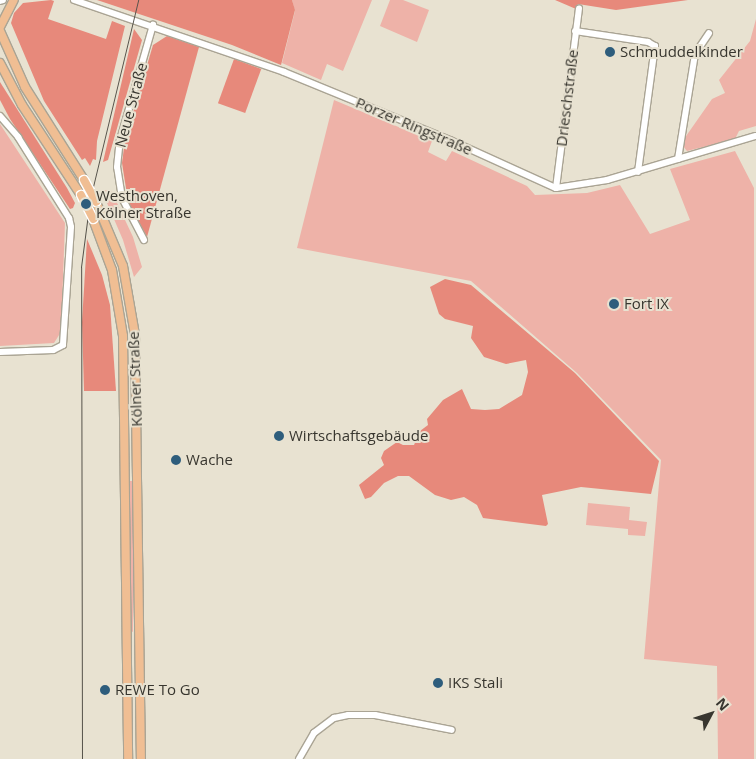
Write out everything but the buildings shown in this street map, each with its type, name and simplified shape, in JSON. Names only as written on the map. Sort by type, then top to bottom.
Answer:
[{"type":"main road","points":[[0,29],[14,0]]},
{"type":"main road","name":"Kölner Straße","points":[[0,29],[25,87],[96,202],[123,266],[135,335],[141,759]]},
{"type":"main road","name":"Kölner Straße","points":[[0,63],[22,105],[81,195],[93,219],[112,270],[122,330],[128,759]]},
{"type":"main road","points":[[127,646],[138,646]]},
{"type":"street","name":"Porzer Ringstraße","points":[[74,0],[153,25],[284,72],[450,140],[556,188],[575,188],[638,172],[756,136]]},
{"type":"street","name":"Drieschstraße","points":[[556,188],[579,8]]},
{"type":"street","name":"Neue Straße","points":[[144,240],[122,198],[117,167],[120,140],[153,25]]},
{"type":"street","points":[[576,31],[648,42],[655,46],[638,172]]},
{"type":"street","points":[[678,159],[694,54],[709,33]]},
{"type":"street","points":[[0,116],[28,153],[69,218],[71,227],[63,345],[53,350],[0,352]]},
{"type":"street","points":[[299,759],[314,732],[334,718],[348,715],[375,715],[452,730]]},
{"type":"shaded area","points":[[97,0],[292,0],[295,10],[281,65],[232,45]]},
{"type":"shaded area","points":[[292,0],[372,0],[343,71],[327,64],[321,80],[282,63],[295,11]]},
{"type":"shaded area","points":[[390,0],[403,0],[429,10],[417,42],[380,26]]},
{"type":"shaded area","points":[[555,0],[688,0],[616,10],[578,4],[576,9]]},
{"type":"shaded area","points":[[54,1],[48,19],[106,39],[112,21],[125,26],[97,141],[96,160],[93,159],[90,166],[85,158],[82,160],[44,101],[11,23],[14,13],[23,3]]},
{"type":"shaded area","points":[[756,19],[756,126],[739,131],[735,139],[687,151],[683,146],[684,139],[712,99],[725,93],[719,80],[750,41]]},
{"type":"shaded area","points":[[134,29],[142,40],[108,160],[103,162]]},
{"type":"shaded area","points":[[167,36],[199,47],[147,237],[128,201],[122,163],[125,140],[153,45]]},
{"type":"shaded area","points":[[234,59],[261,69],[245,113],[218,103]]},
{"type":"shaded area","points":[[0,82],[67,188],[75,203],[73,208],[70,209],[10,119],[0,100]]},
{"type":"shaded area","points":[[334,100],[432,141],[428,152],[446,161],[452,151],[527,186],[535,195],[587,193],[620,185],[650,234],[690,220],[670,169],[735,151],[754,188],[754,759],[718,759],[717,666],[644,659],[661,460],[577,373],[471,281],[297,248]]},
{"type":"shaded area","points":[[0,124],[65,223],[61,332],[54,343],[0,346]]},
{"type":"shaded area","points":[[104,190],[111,190],[133,237],[142,267],[134,277],[123,240],[104,196],[107,195]]},
{"type":"shaded area","points":[[87,239],[102,275],[110,305],[116,391],[84,391],[82,322]]},
{"type":"shaded area","points":[[445,279],[471,285],[575,373],[659,461],[651,494],[581,487],[542,495],[548,524],[546,526],[483,518],[477,505],[464,497],[451,500],[435,495],[409,476],[398,476],[384,483],[371,497],[365,499],[359,485],[384,465],[381,458],[384,451],[397,442],[403,445],[414,445],[420,431],[428,425],[427,419],[443,400],[462,389],[471,409],[485,410],[499,409],[522,395],[528,372],[526,360],[506,364],[484,357],[471,338],[473,326],[445,319],[439,314],[430,287]]},
{"type":"shaded area","points":[[129,481],[134,481],[133,632],[131,631]]},
{"type":"shaded area","points":[[588,503],[630,507],[629,520],[647,522],[645,536],[628,535],[628,529],[586,525]]},
{"type":"tram line","points":[[82,759],[81,267],[90,199],[138,0]]},
{"type":"place","name":"Schmuddelkinder","points":[[610,52]]},
{"type":"place","name":"Westhoven, Kölner Straße","points":[[86,204]]},
{"type":"place","name":"Fort IX","points":[[614,304]]},
{"type":"place","name":"Wirtschaftsgebäude","points":[[279,436]]},
{"type":"place","name":"Wache","points":[[176,460]]},
{"type":"place","name":"IKS Stali","points":[[438,683]]},
{"type":"place","name":"REWE To Go","points":[[105,690]]}]
